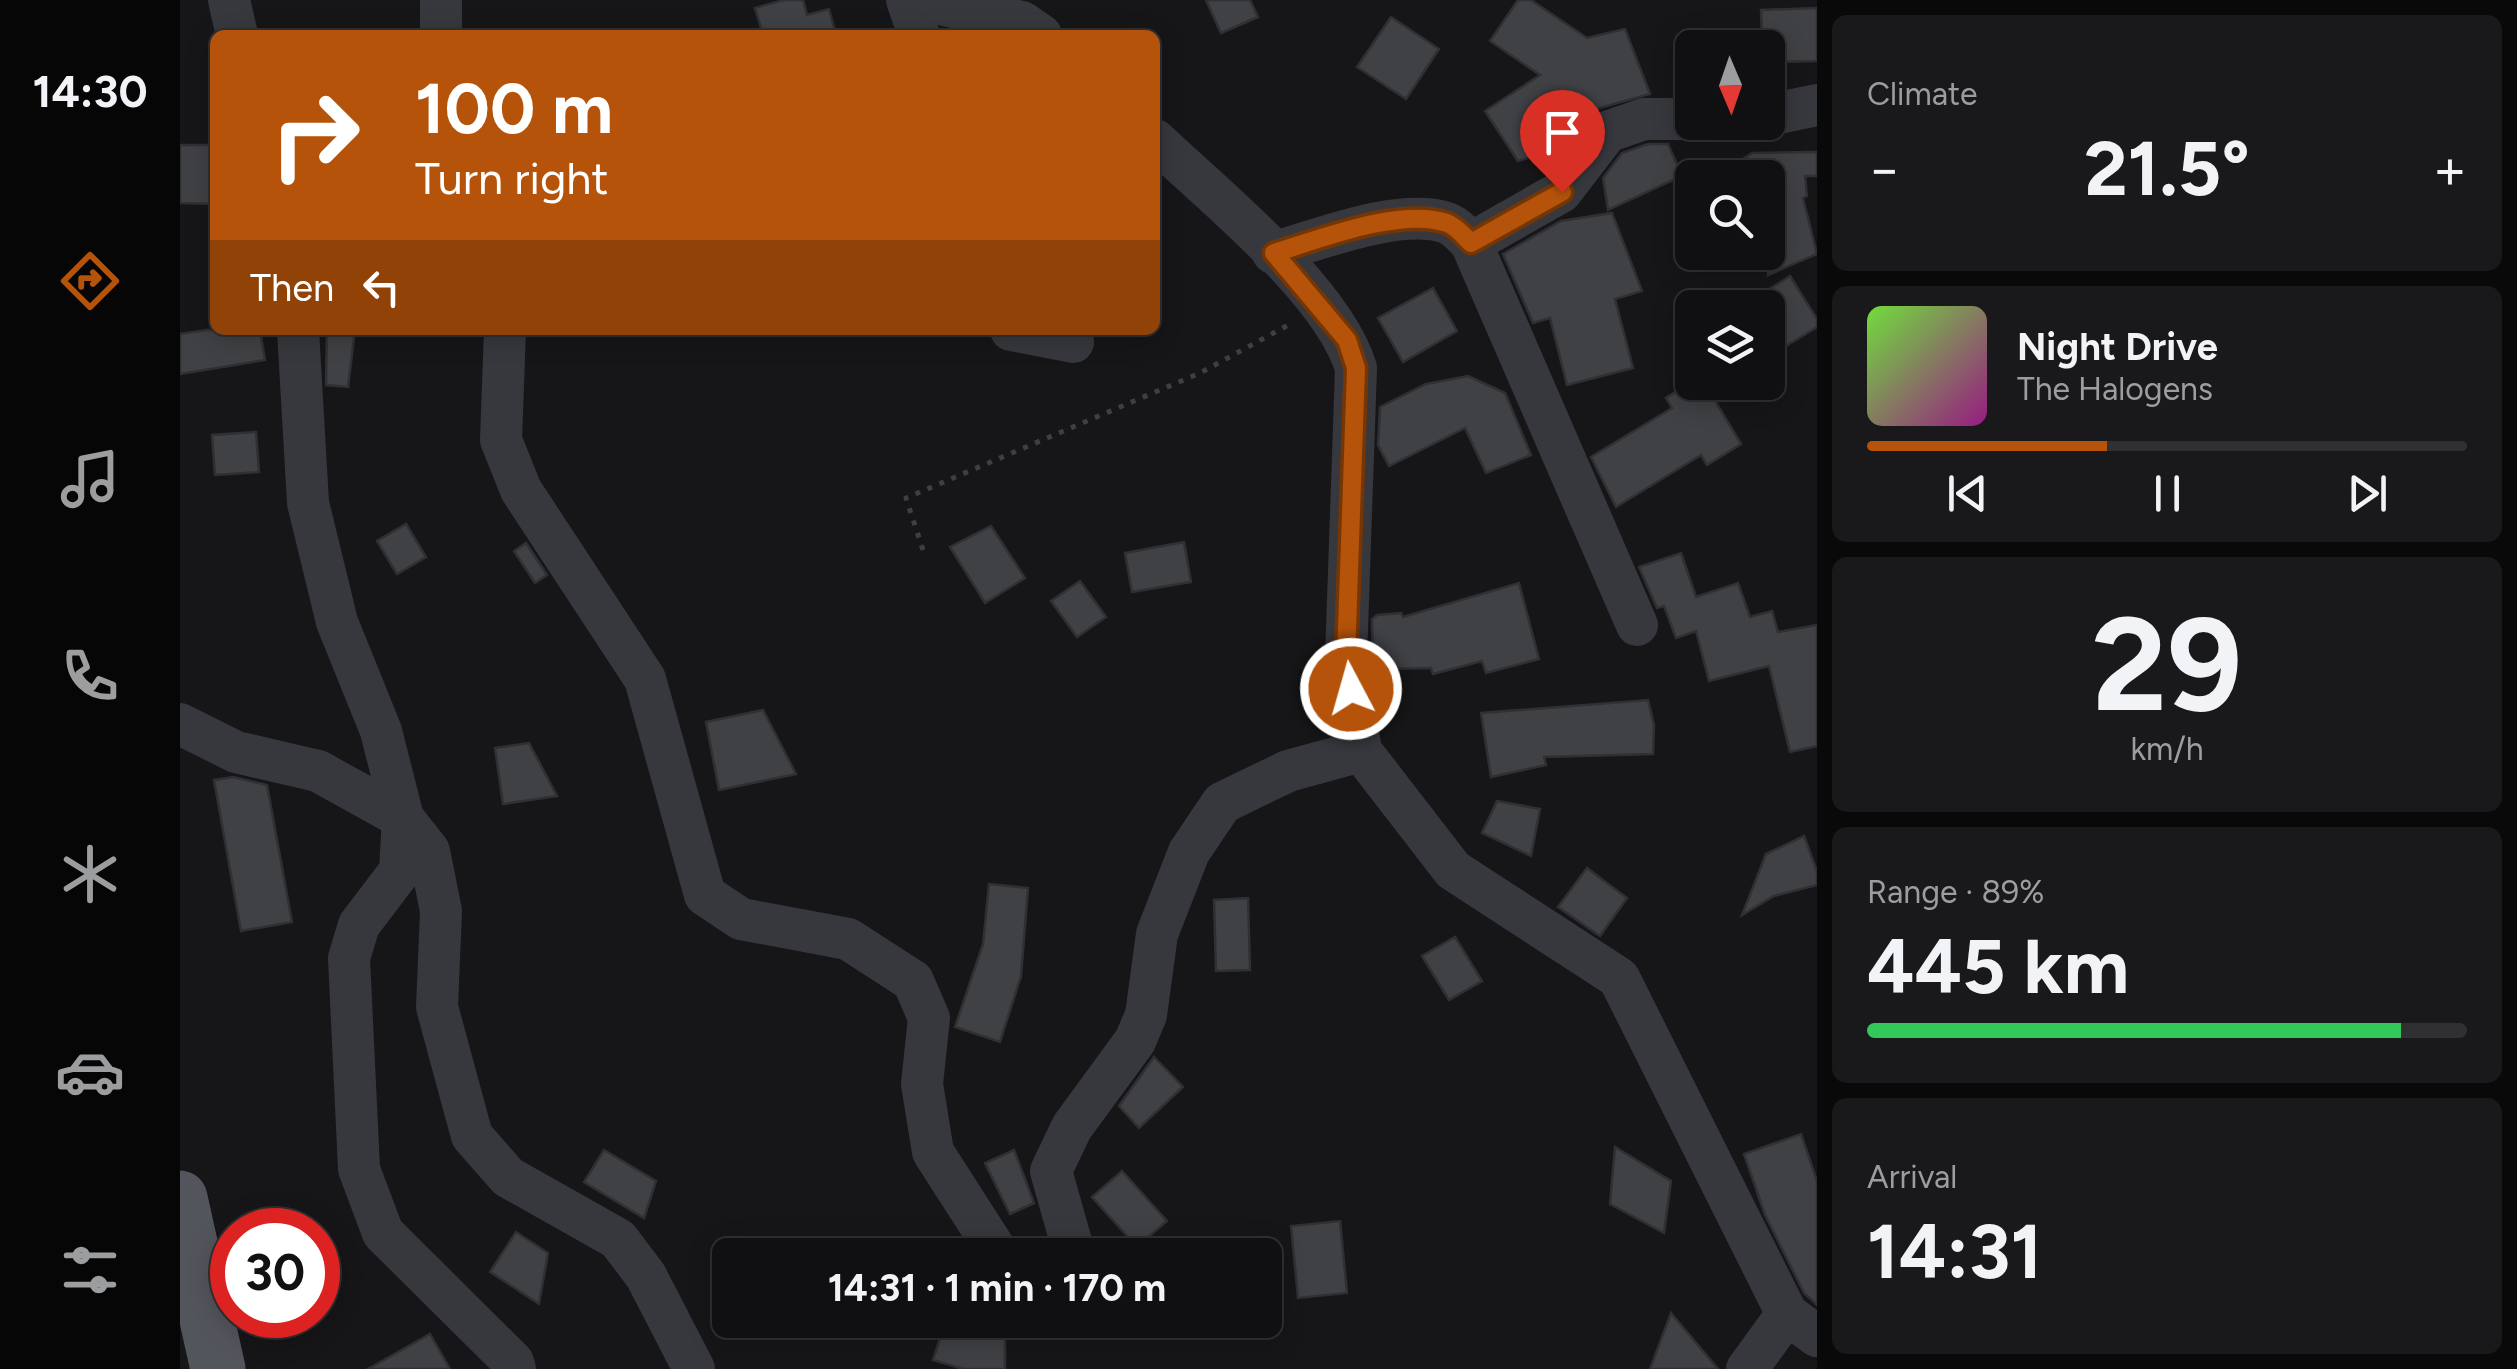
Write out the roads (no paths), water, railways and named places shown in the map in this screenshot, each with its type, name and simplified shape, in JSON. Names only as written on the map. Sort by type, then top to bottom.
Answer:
[{"type":"main road","points":[[180,1198],[218,1369]]},
{"type":"street","points":[[229,0],[236,30]]},
{"type":"street","points":[[440,0],[441,30]]},
{"type":"street","points":[[907,0],[916,30]]},
{"type":"street","points":[[938,0],[944,5],[1022,22],[1034,30]]},
{"type":"street","points":[[1785,112],[1817,105]]},
{"type":"street","points":[[1471,243],[1562,192],[1607,132],[1644,120],[1675,119]]},
{"type":"street","points":[[1160,145],[1274,253],[1347,340],[1356,368],[1346,658],[1361,751],[1453,870],[1619,978],[1802,1325],[1747,1369]]},
{"type":"street","points":[[1274,253],[1350,229],[1425,218],[1452,224],[1471,243],[1638,625]]},
{"type":"street","points":[[298,335],[308,503],[336,622],[381,731],[403,818],[400,872],[359,925],[349,958],[359,1169],[382,1233],[514,1362],[516,1369]]},
{"type":"street","points":[[504,335],[501,440],[521,490],[645,679],[705,894],[741,918],[848,939],[912,981],[928,1018],[922,1084],[933,1152],[988,1238]]},
{"type":"street","points":[[1036,335],[1073,342]]},
{"type":"street","points":[[180,724],[236,752],[318,771],[403,818],[429,851],[441,911],[437,1007],[472,1136],[508,1177],[618,1238],[646,1276],[694,1369]]},
{"type":"street","points":[[1070,1238],[1051,1172],[1072,1127],[1135,1042],[1146,1015],[1157,934],[1188,852],[1222,803],[1288,771],[1361,751]]}]
